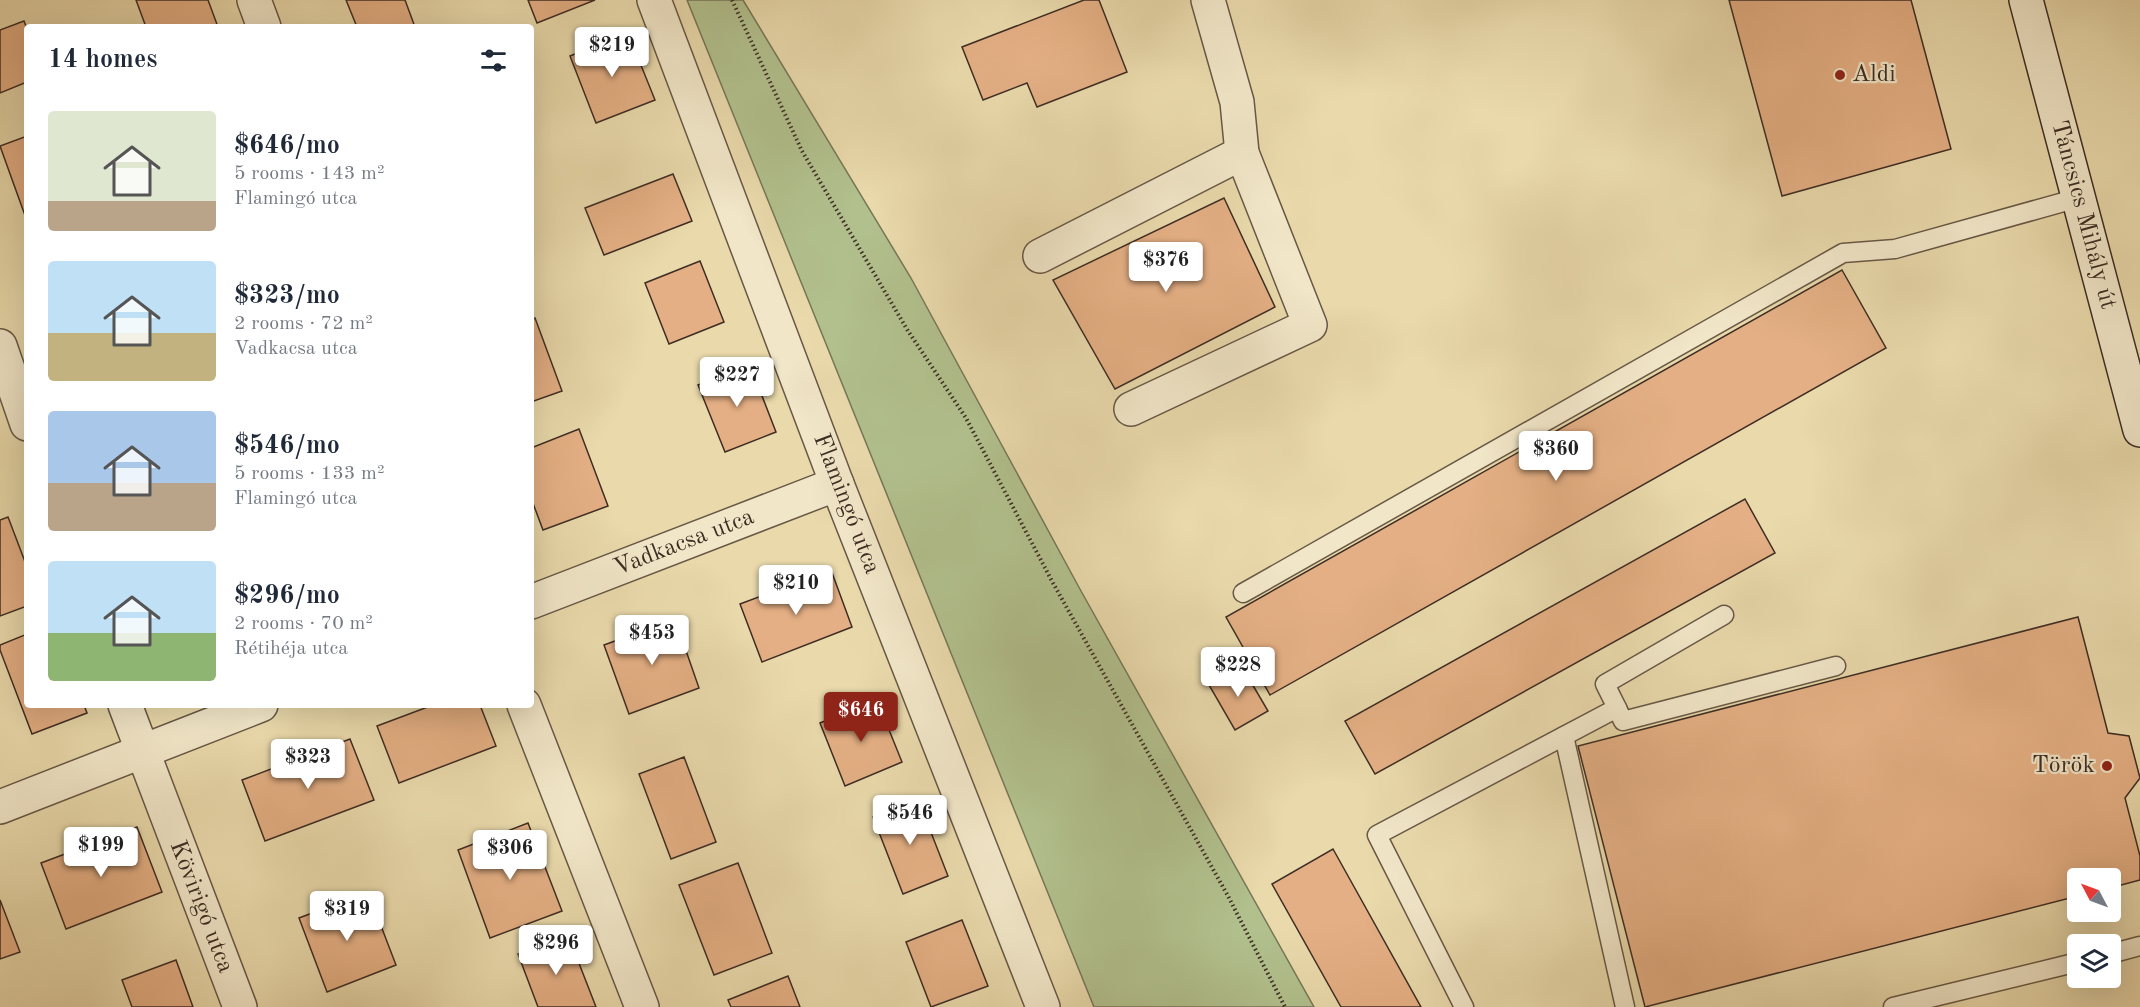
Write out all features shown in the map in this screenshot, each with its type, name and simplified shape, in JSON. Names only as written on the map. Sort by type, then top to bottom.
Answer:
[{"type":"street","points":[[254,0],[263,24]]},
{"type":"street","name":"Flamingó utca","points":[[654,0],[837,484],[1043,1007]]},
{"type":"street","points":[[1131,409],[1310,325],[1242,153],[1237,102],[1208,0]]},
{"type":"street","name":"Táncsics Mihály út","points":[[2026,0],[2140,430]]},
{"type":"street","points":[[1040,256],[1242,153]]},
{"type":"street","points":[[0,346],[24,415]]},
{"type":"street","name":"Vadkacsa utca","points":[[534,601],[837,484]]},
{"type":"street","name":"Kövirigó utca","points":[[126,708],[240,1007]]},
{"type":"street","points":[[0,807],[253,708]]},
{"type":"street","points":[[525,708],[642,1007]]},
{"type":"lane","points":[[1243,593],[1843,253],[1895,249],[2078,198]]},
{"type":"lane","points":[[1725,615],[1605,684],[1623,721],[1836,666]]},
{"type":"lane","points":[[1464,1007],[1377,835],[1617,708]]},
{"type":"lane","points":[[1564,735],[1625,1007]]},
{"type":"lane","points":[[2121,951],[2140,946]]},
{"type":"lane","points":[[1893,1007],[2067,965]]},
{"type":"path","points":[[732,0],[802,151],[908,332],[966,418],[1053,583],[1228,896],[1285,1007]]},
{"type":"green space","points":[[687,0],[743,0],[911,278],[1081,591],[1314,1007],[1094,1007]]},
{"type":"building","points":[[136,0],[208,0],[217,24],[145,24]]},
{"type":"building","points":[[346,0],[405,0],[414,24],[356,24]]},
{"type":"building","points":[[528,0],[595,0],[537,23]]},
{"type":"building","points":[[1084,0],[1099,0],[1127,72],[1037,107],[1027,83],[983,100],[962,47]]},
{"type":"building","name":"Aldi","points":[[1729,0],[1911,0],[1951,149],[1782,196]]},
{"type":"building","points":[[24,21],[25,24],[24,83],[0,93],[0,30]]},
{"type":"building","points":[[628,33],[655,100],[596,123],[570,56]]},
{"type":"building","points":[[24,137],[24,213],[0,146]]},
{"type":"building","points":[[673,174],[692,221],[604,255],[585,208]]},
{"type":"building","points":[[1224,198],[1275,307],[1115,389],[1053,280]]},
{"type":"building","points":[[700,261],[724,322],[669,344],[645,283]]},
{"type":"building","points":[[1842,270],[1886,348],[1270,695],[1226,617]]},
{"type":"building","points":[[534,318],[562,391],[534,401]]},
{"type":"building","points":[[750,365],[776,432],[725,452],[698,385]]},
{"type":"building","points":[[579,429],[608,506],[543,530],[534,506],[534,447]]},
{"type":"building","points":[[1745,499],[1775,553],[1375,774],[1345,721]]},
{"type":"building","points":[[8,517],[24,559],[24,607],[0,616],[0,520]]},
{"type":"building","points":[[831,570],[852,627],[762,662],[740,604]]},
{"type":"building","points":[[2078,617],[2108,733],[2129,736],[2140,778],[2125,798],[2140,856],[2140,880],[2121,885],[2121,868],[2067,868],[2067,899],[1645,1007],[1578,746]]},
{"type":"building","points":[[675,619],[699,688],[629,714],[604,645]]},
{"type":"building","points":[[24,635],[24,708],[85,708],[87,713],[32,734],[0,645]]},
{"type":"building","points":[[1241,665],[1268,711],[1235,730],[1209,685]]},
{"type":"building","points":[[877,700],[902,762],[845,786],[820,723]]},
{"type":"building","points":[[425,708],[481,708],[496,746],[399,783],[377,726]]},
{"type":"building","points":[[350,739],[374,800],[265,841],[242,780]]},
{"type":"building","points":[[684,757],[716,842],[671,859],[639,774]]},
{"type":"building","points":[[918,799],[948,876],[903,894],[873,817]]},
{"type":"building","points":[[528,823],[562,911],[490,938],[458,850]]},
{"type":"building","points":[[137,827],[162,892],[66,929],[41,863]]},
{"type":"building","points":[[1333,849],[1421,1007],[1341,1007],[1272,884]]},
{"type":"building","points":[[738,863],[772,953],[714,975],[679,885]]},
{"type":"building","points":[[368,892],[396,965],[327,992],[299,918]]},
{"type":"building","points":[[0,900],[20,952],[0,959]]},
{"type":"building","points":[[962,920],[988,986],[931,1007],[906,942]]},
{"type":"building","points":[[568,935],[596,1007],[538,1007],[518,954]]},
{"type":"building","points":[[176,960],[193,1007],[132,1007],[122,980]]},
{"type":"building","points":[[788,976],[800,1007],[731,1007],[728,1000]]},
{"type":"place","name":"Aldi","points":[[1840,75]]},
{"type":"place","name":"Török","points":[[2107,766]]}]
